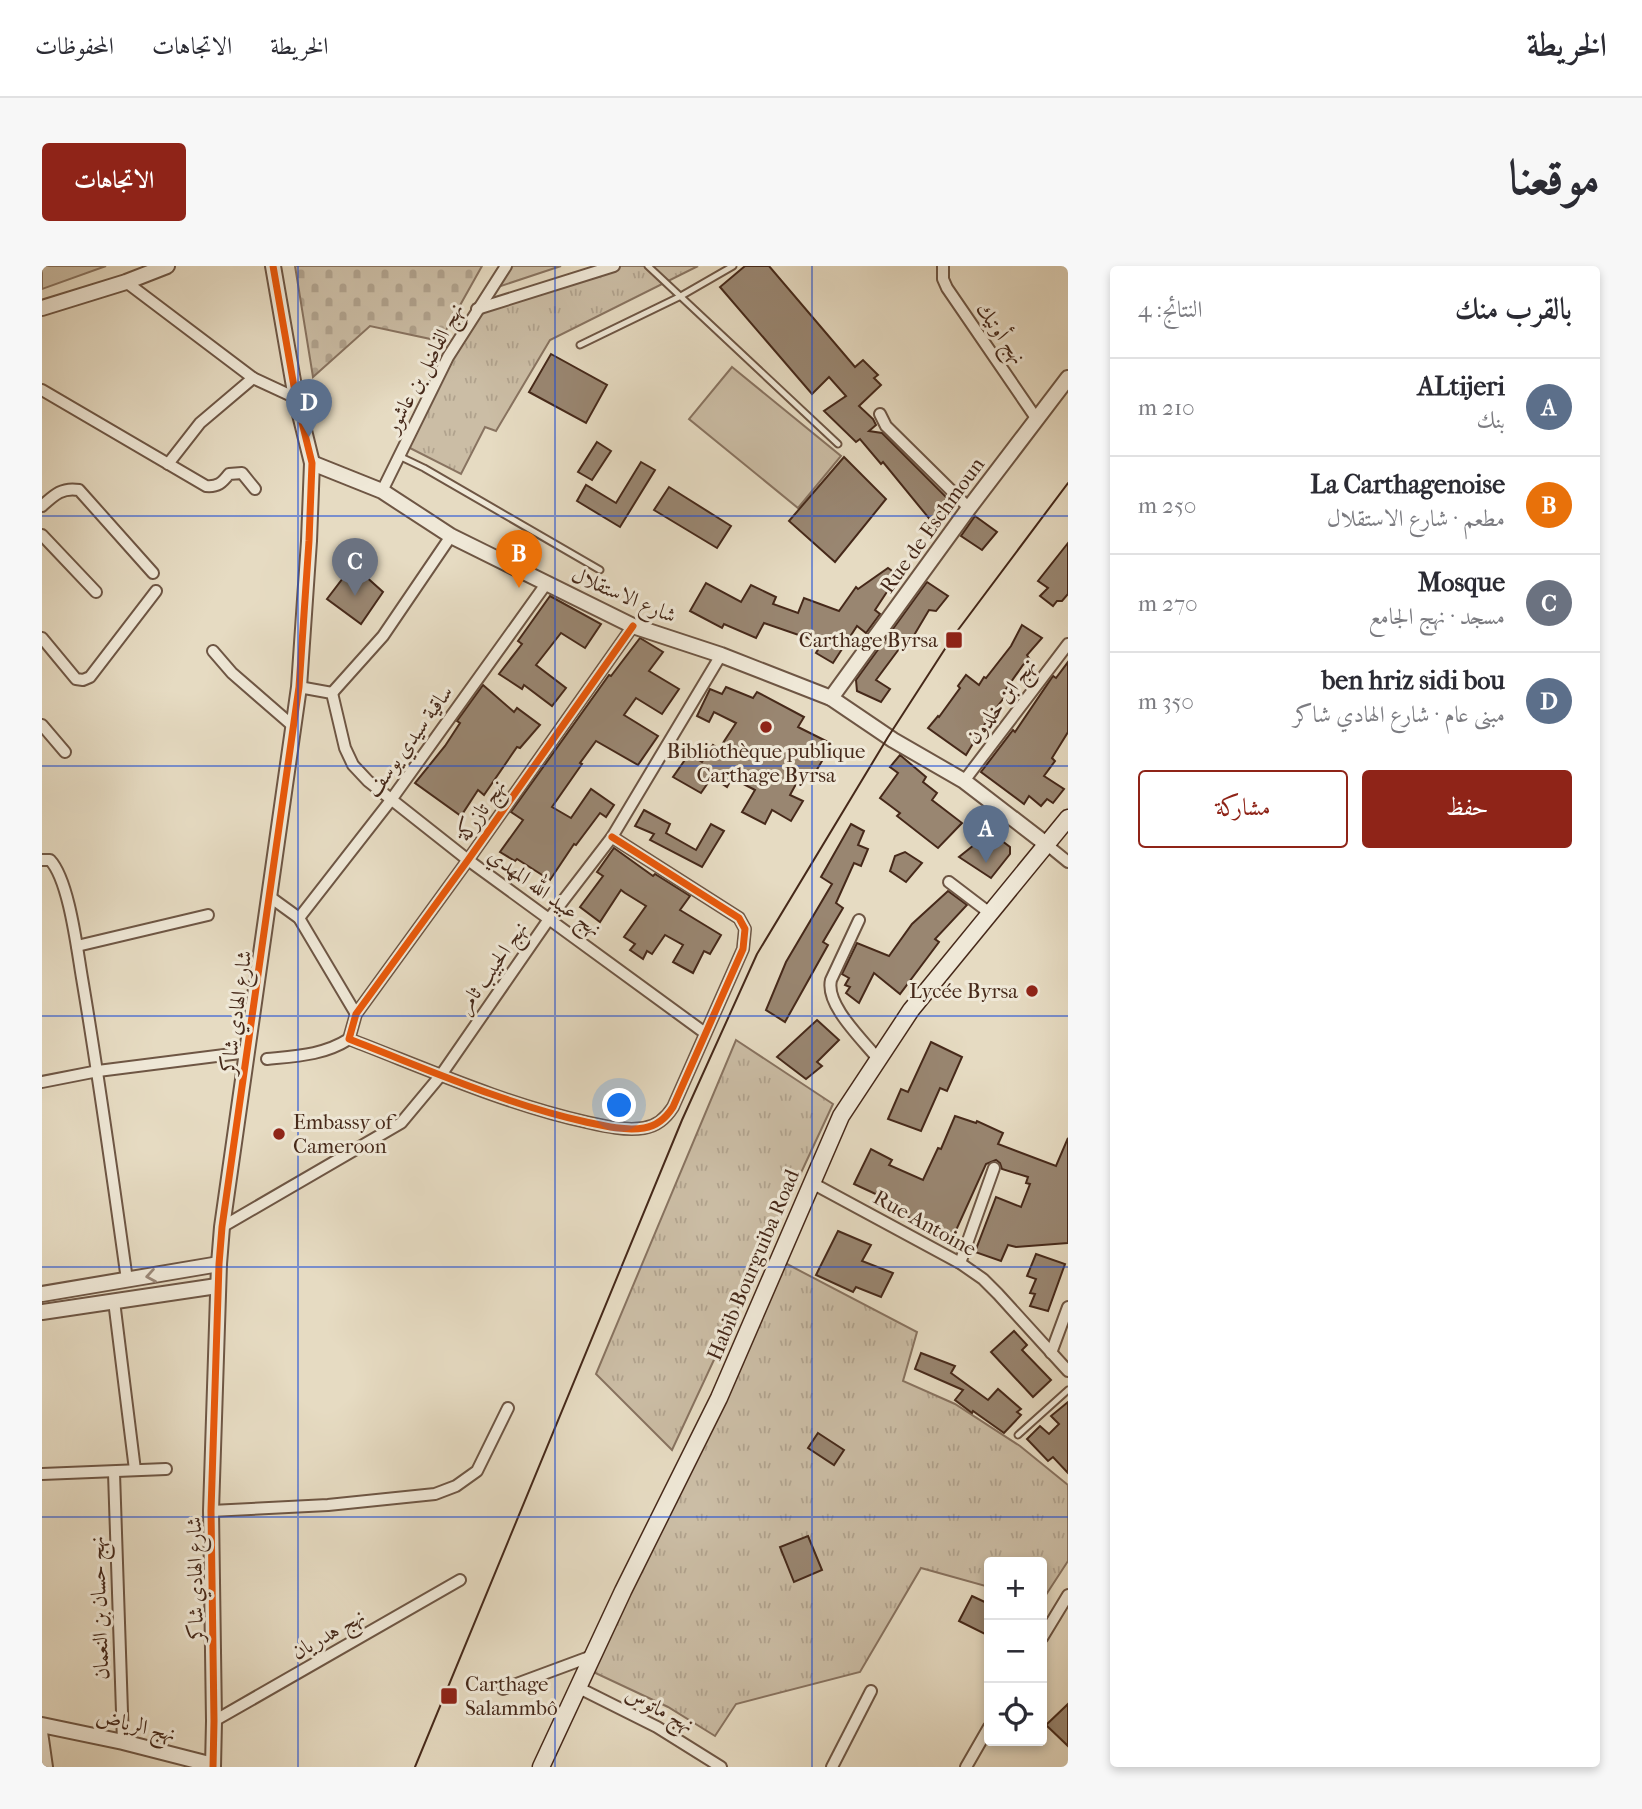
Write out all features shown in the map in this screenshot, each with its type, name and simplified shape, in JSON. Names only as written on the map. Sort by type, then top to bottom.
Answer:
[{"type":"main road","name":"Habib Bourguiba Road","points":[[541,1767],[592,1656],[719,1398],[841,1116],[920,999],[1068,818]]},
{"type":"street","points":[[42,308],[126,282],[167,266]]},
{"type":"street","name":"شارع الهادي شاكر","points":[[215,1766],[211,1511],[217,1286],[222,1227],[299,687],[312,463],[296,398],[273,266]]},
{"type":"street","name":"نهج الفاضل بن عاشور","points":[[382,491],[448,357],[506,266]]},
{"type":"street","points":[[477,309],[614,266]]},
{"type":"street","name":"نهج أوتيك","points":[[943,266],[943,279],[947,288],[1037,418]]},
{"type":"street","points":[[126,282],[253,378],[296,398]]},
{"type":"street","points":[[168,464],[200,423],[253,378]]},
{"type":"street","name":"Rue de Eschmoun","points":[[831,698],[1068,378]]},
{"type":"street","points":[[42,390],[206,486],[214,487],[221,484],[229,474],[242,473],[255,489]]},
{"type":"street","points":[[880,415],[886,426],[970,508]]},
{"type":"street","name":"شارع الاستقلال","points":[[312,463],[382,491],[451,536],[633,626],[721,655],[831,698],[888,737],[964,781],[1046,844]]},
{"type":"street","points":[[42,506],[59,491],[69,488],[79,490],[153,573]]},
{"type":"street","points":[[42,535],[96,592]]},
{"type":"street","points":[[299,687],[332,693],[383,636],[451,536]]},
{"type":"street","name":"ساقية سيدي يوسف","points":[[299,918],[391,800],[546,584]]},
{"type":"street","points":[[42,638],[76,679],[83,680],[90,677],[156,592]]},
{"type":"street","name":"نهج تازركة","points":[[356,1013],[633,626]]},
{"type":"street","name":"نهج ابن خلدون","points":[[964,781],[1068,644]]},
{"type":"street","points":[[213,651],[232,673],[293,726]]},
{"type":"street","name":"نهج الحبيب ثامر","points":[[222,1227],[401,1123],[441,1075],[549,919],[612,837],[721,655]]},
{"type":"street","name":"نهج عبيد الله المهدي","points":[[332,693],[345,748],[353,765],[391,800],[468,860],[705,1033]]},
{"type":"street","points":[[42,725],[65,752]]},
{"type":"street","points":[[349,1039],[441,1075],[560,1116],[609,1127],[640,1129],[664,1119],[673,1107],[743,949],[746,935],[744,924],[739,918],[612,837]]},
{"type":"street","points":[[1046,844],[1068,862]]},
{"type":"street","points":[[42,860],[50,860],[61,876],[77,946],[98,1071],[127,1280]]},
{"type":"street","points":[[949,882],[991,914]]},
{"type":"street","points":[[267,1059],[320,1053],[335,1048],[349,1039],[356,1013],[299,918],[270,897]]},
{"type":"street","points":[[77,946],[208,915]]},
{"type":"street","points":[[859,920],[831,980],[830,991],[834,1004],[878,1059]]},
{"type":"street","points":[[42,1082],[98,1071],[248,1052]]},
{"type":"street","points":[[960,1263],[994,1168]]},
{"type":"street","name":"Rue Antoine","points":[[812,1182],[960,1263],[983,1279],[1068,1371]]},
{"type":"street","points":[[42,1294],[219,1264]]},
{"type":"street","points":[[42,1312],[217,1286]]},
{"type":"street","points":[[114,1301],[135,1471]]},
{"type":"street","points":[[1051,1353],[1068,1307]]},
{"type":"street","points":[[211,1511],[328,1505],[435,1494],[456,1486],[477,1471],[508,1408]]},
{"type":"street","points":[[42,1474],[166,1469]]},
{"type":"street","name":"نهج حسان بن النعمان","points":[[114,1473],[123,1742]]},
{"type":"street","name":"نهج هدريان","points":[[215,1721],[460,1580]]},
{"type":"street","points":[[1047,1630],[1068,1595]]},
{"type":"street","points":[[503,1689],[592,1656]]},
{"type":"street","name":"نهج ماتوس","points":[[579,1688],[657,1727],[721,1767]]},
{"type":"street","points":[[832,1767],[871,1691]]},
{"type":"street","name":"نهج الرياض","points":[[42,1725],[123,1742],[215,1766]]},
{"type":"street","points":[[42,1732],[47,1767]]},
{"type":"street","points":[[966,1767],[984,1736]]},
{"type":"lane","points":[[648,266],[838,444]]},
{"type":"lane","points":[[580,345],[681,296],[733,266]]},
{"type":"lane","points":[[398,456],[424,468],[600,570]]},
{"type":"lane","points":[[1018,1435],[1068,1390]]},
{"type":"green space","points":[[42,266],[106,266],[42,289]]},
{"type":"green space","points":[[295,266],[482,266],[440,341],[370,326],[313,377]]},
{"type":"green space","points":[[504,266],[561,266],[489,290]]},
{"type":"green space","points":[[602,266],[698,266],[550,340],[496,431],[485,427],[461,474],[404,445],[481,306]]},
{"type":"green space","points":[[732,367],[841,456],[798,508],[689,419]]},
{"type":"green space","points":[[736,1040],[833,1104],[672,1450],[596,1374]]},
{"type":"green space","points":[[785,1263],[917,1332],[903,1381],[955,1404],[1020,1446],[1068,1485],[1068,1561],[1047,1593],[1047,1557],[984,1557],[984,1586],[921,1568],[860,1672],[736,1704],[715,1736],[668,1707],[589,1670]]},
{"type":"building","points":[[745,266],[769,266],[855,367],[863,360],[878,375],[874,378],[881,385],[859,406],[876,425],[869,431],[882,433],[949,500],[932,522],[883,462],[881,464],[860,439],[856,442],[824,411],[846,396],[829,377],[812,394],[720,287]]},
{"type":"building","points":[[551,354],[607,385],[586,423],[529,392]]},
{"type":"building","points":[[597,442],[611,451],[592,480],[578,472]]},
{"type":"building","points":[[844,457],[886,499],[835,562],[789,521]]},
{"type":"building","points":[[641,462],[655,470],[620,527],[577,501],[586,485],[616,503]]},
{"type":"building","points":[[669,487],[731,526],[717,548],[654,510]]},
{"type":"building","points":[[975,516],[997,532],[982,550],[961,536]]},
{"type":"building","points":[[1068,543],[1068,594],[1053,606],[1040,596],[1048,588],[1038,581]]},
{"type":"building","points":[[353,565],[383,592],[361,624],[327,599]]},
{"type":"building","points":[[888,568],[898,575],[875,610],[880,614],[866,633],[857,626],[833,663],[816,653],[822,643],[764,623],[756,638],[724,624],[722,628],[690,611],[706,583],[741,602],[751,585],[776,597],[773,604],[798,613],[804,598],[839,611],[856,587],[858,589]]},
{"type":"building","points":[[927,582],[948,596],[936,611],[929,610],[913,637],[902,651],[899,649],[876,680],[890,689],[881,702],[857,691],[856,680]]},
{"type":"building","points":[[550,596],[601,624],[585,648],[561,633],[536,665],[566,688],[552,706],[524,685],[522,689],[499,674],[522,644],[518,641]]},
{"type":"building","points":[[1022,625],[1042,638],[1027,655],[1030,660],[1023,665],[1004,692],[1007,694],[989,717],[966,755],[928,728],[960,688],[958,686],[966,675],[979,685],[984,677],[986,678],[1011,646]]},
{"type":"building","points":[[640,638],[663,652],[649,671],[679,689],[662,714],[636,698],[624,715],[658,736],[638,765],[596,741],[580,763],[582,764],[552,807],[571,818],[591,789],[614,805],[606,817],[600,813],[576,845],[574,844],[550,880],[517,859],[515,861],[500,852],[523,820],[511,812],[609,675],[611,676]]},
{"type":"building","points":[[1068,662],[1068,732],[1052,758],[1055,761],[1044,776],[1064,789],[1053,803],[1047,799],[1041,806],[1029,796],[1024,804],[981,772],[1013,730],[1015,732],[1053,676],[1056,678]]},
{"type":"building","points":[[483,685],[514,712],[517,708],[540,725],[520,748],[517,747],[484,795],[478,790],[461,816],[415,783],[445,746],[460,723],[457,721]]},
{"type":"building","points":[[726,687],[753,698],[757,692],[804,717],[798,727],[832,744],[812,778],[802,773],[790,795],[803,801],[791,821],[772,810],[765,824],[742,812],[755,790],[732,778],[727,787],[712,777],[701,793],[673,777],[689,754],[702,762],[713,745],[719,749],[736,723],[714,712],[709,722],[697,716],[710,689],[722,694]]},
{"type":"building","points":[[900,755],[926,777],[923,782],[937,793],[932,800],[962,823],[938,848],[897,816],[900,813],[880,798],[898,773],[890,767]]},
{"type":"building","points":[[644,810],[670,824],[666,833],[696,850],[711,824],[724,831],[702,867],[650,840],[654,834],[635,826]]},
{"type":"building","points":[[851,824],[864,831],[858,845],[868,849],[861,866],[854,863],[836,903],[843,908],[823,942],[828,945],[785,1022],[766,1010],[786,962],[832,884],[821,877]]},
{"type":"building","points":[[993,834],[1010,847],[1010,854],[991,878],[959,857],[979,841],[984,846]]},
{"type":"building","points":[[614,848],[653,876],[655,874],[690,896],[680,910],[721,935],[710,954],[704,951],[693,973],[673,962],[683,945],[665,935],[652,954],[647,951],[643,959],[630,950],[635,944],[624,937],[646,906],[621,890],[600,922],[580,907],[603,876],[597,872]]},
{"type":"building","points":[[905,852],[922,863],[906,882],[890,871],[895,856]]},
{"type":"building","points":[[948,891],[967,905],[935,939],[939,942],[900,994],[874,973],[859,1003],[846,993],[850,987],[845,985],[849,978],[842,974],[857,943],[889,956],[912,924]]},
{"type":"building","points":[[817,1020],[839,1040],[817,1062],[822,1066],[806,1079],[777,1057]]},
{"type":"building","points":[[931,1042],[962,1057],[947,1091],[940,1088],[921,1131],[888,1119],[901,1089],[908,1092]]},
{"type":"building","points":[[955,1116],[976,1123],[977,1121],[1003,1133],[998,1144],[1056,1166],[1068,1138],[1068,1243],[1016,1247],[1008,1245],[1001,1261],[975,1252],[996,1197],[1021,1207],[1030,1184],[1026,1183],[1028,1177],[1002,1169],[996,1160],[986,1164],[953,1237],[903,1215],[906,1208],[854,1184],[871,1149],[892,1160],[889,1165],[923,1180],[938,1148],[941,1149]]},
{"type":"building","points":[[838,1231],[871,1245],[862,1261],[893,1273],[881,1297],[856,1287],[853,1292],[816,1275]]},
{"type":"building","points":[[1036,1254],[1065,1264],[1048,1311],[1030,1306],[1035,1294],[1030,1293],[1036,1279],[1027,1276]]},
{"type":"building","points":[[1014,1331],[1027,1345],[1022,1350],[1051,1380],[1033,1397],[991,1352]]},
{"type":"building","points":[[921,1353],[955,1366],[951,1373],[988,1400],[998,1389],[1021,1409],[1017,1412],[1021,1415],[1004,1433],[955,1400],[963,1390],[915,1369]]},
{"type":"building","points":[[1068,1402],[1068,1473],[1053,1457],[1048,1461],[1027,1439],[1040,1426],[1049,1434],[1059,1424],[1051,1416]]},
{"type":"building","points":[[818,1433],[844,1450],[834,1465],[808,1448]]},
{"type":"building","points":[[808,1536],[822,1570],[794,1582],[780,1547]]},
{"type":"building","points":[[972,1596],[984,1602],[984,1634],[959,1621]]},
{"type":"building","points":[[1068,1704],[1068,1746],[1047,1726]]},
{"type":"tram line","points":[[415,1767],[682,1120],[757,954],[888,737],[952,638],[1068,483]]},
{"type":"cycle path","points":[[213,1767],[211,1511],[219,1264],[222,1227],[299,687],[309,541],[312,463],[296,398],[273,266]]},
{"type":"cycle path","points":[[612,837],[739,918],[745,929],[743,949],[673,1107],[661,1121],[637,1129],[600,1125],[556,1114],[466,1085],[349,1039],[356,1014],[633,626]]},
{"type":"place","name":"ben hriz sidi bou","points":[[309,437]]},
{"type":"place","name":"La Carthagenoise","points":[[519,588]]},
{"type":"place","name":"Mosque","points":[[355,596]]},
{"type":"place","name":"Carthage Byrsa","points":[[954,640]]},
{"type":"place","name":"Bibliothèque publique Carthage Byrsa","points":[[766,727]]},
{"type":"place","name":"ALtijeri","points":[[986,863]]},
{"type":"place","name":"Lycée Byrsa","points":[[1032,991]]},
{"type":"place","name":"Embassy of Cameroon","points":[[279,1134]]},
{"type":"place","name":"Carthage Salammbô","points":[[449,1696]]}]
